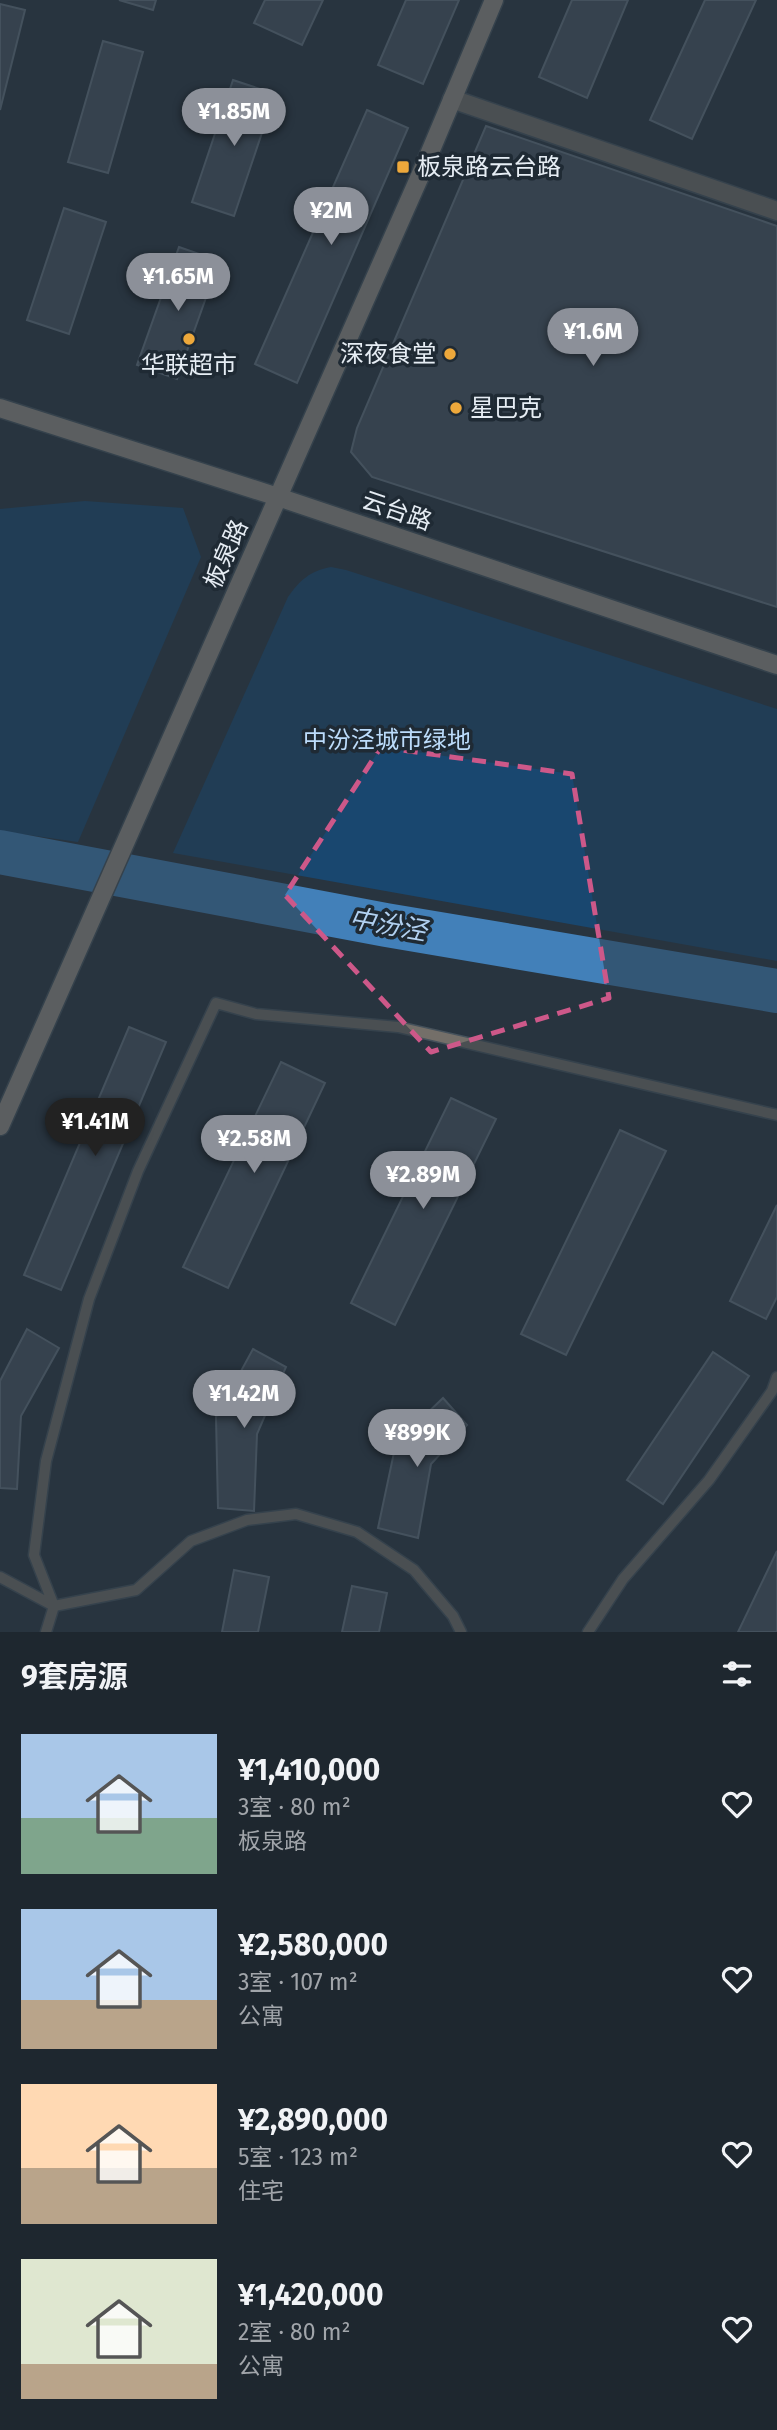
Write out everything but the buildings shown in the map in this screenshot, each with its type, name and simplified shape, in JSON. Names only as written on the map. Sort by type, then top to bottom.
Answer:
[{"type":"street","name":"板泉路","points":[[0,1126],[494,0]]},
{"type":"street","points":[[452,100],[777,211]]},
{"type":"street","name":"云台路","points":[[0,408],[278,497],[777,665]]},
{"type":"lane","points":[[46,1632],[54,1606],[34,1555],[46,1461],[89,1299],[138,1171],[216,1003],[256,1014],[398,1027],[777,1115]]},
{"type":"lane","points":[[588,1632],[623,1579],[709,1480],[772,1391],[777,1377]]},
{"type":"lane","points":[[0,1577],[54,1606],[136,1590],[191,1541],[247,1520],[296,1514],[357,1532],[414,1570],[453,1616],[461,1632]]},
{"type":"highlighted area","points":[[381,747],[572,774],[609,998],[431,1052],[285,895]]},
{"type":"green space","points":[[85,501],[183,508],[201,557],[78,842],[0,831],[0,509]]},
{"type":"green space","name":"中汾泾城市绿地","points":[[331,567],[777,709],[777,961],[173,853],[288,597],[306,577]]},
{"type":"waterway","name":"中汾泾","points":[[0,852],[386,925],[777,991]]},
{"type":"place","name":"板泉路云台路","points":[[403,167]]},
{"type":"place","name":"华联超市","points":[[189,339]]},
{"type":"place","name":"深夜食堂","points":[[450,354]]},
{"type":"place","name":"星巴克","points":[[456,408]]}]
